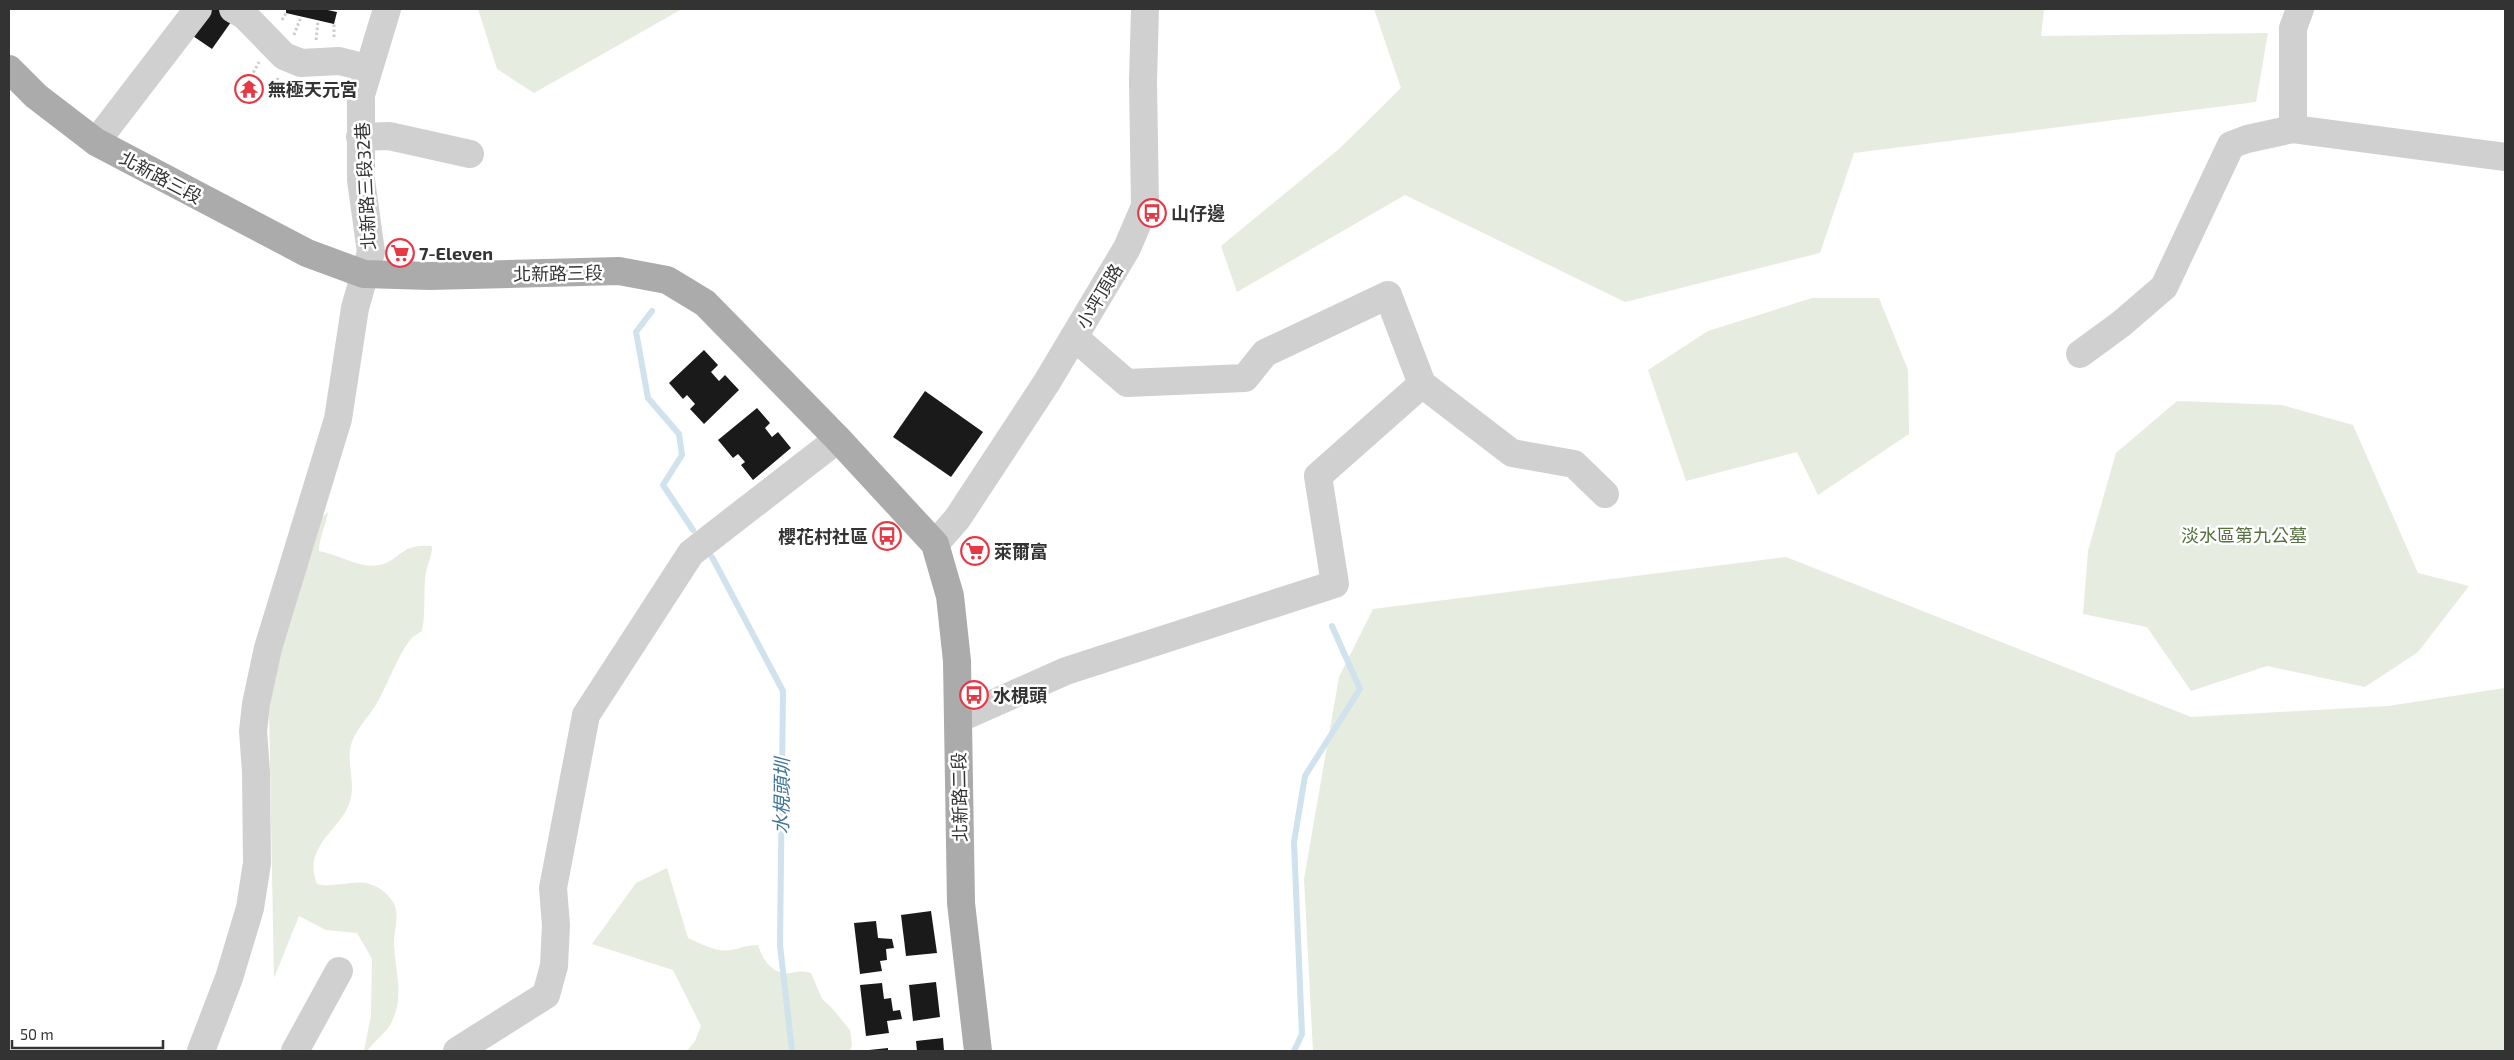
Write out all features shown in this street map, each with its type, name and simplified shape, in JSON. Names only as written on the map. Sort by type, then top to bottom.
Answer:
[{"type":"main road","name":"北新路三段","points":[[9,69],[36,96],[96,142],[307,253],[364,274],[430,276],[619,272],[667,280],[704,303],[838,439],[935,544]]},
{"type":"main road","name":"北新路二段","points":[[935,544],[950,596],[957,661],[961,903],[978,1051]]},
{"type":"street","points":[[96,142],[198,9]]},
{"type":"street","points":[[233,9],[245,16],[284,56],[301,63],[339,61],[367,68]]},
{"type":"street","name":"北新路三段32巷","points":[[201,1051],[229,978],[250,908],[257,863],[257,791],[253,731],[256,704],[268,648],[338,419],[355,308],[371,252],[361,180],[360,95],[386,9]]},
{"type":"street","name":"小坪頂路","points":[[935,544],[957,519],[1048,382],[1127,248],[1146,206],[1143,80],[1145,9]]},
{"type":"street","points":[[2293,129],[2293,28],[2300,9]]},
{"type":"street","points":[[2080,354],[2121,324],[2164,287],[2231,145],[2293,129],[2505,157]]},
{"type":"street","points":[[360,137],[389,136],[470,154]]},
{"type":"street","points":[[1074,338],[1126,383],[1245,378],[1265,353],[1388,295],[1422,384],[1512,453],[1574,464],[1605,494]]},
{"type":"street","points":[[958,719],[1066,671],[1335,584],[1318,476],[1422,384]]},
{"type":"street","points":[[457,1051],[546,995],[554,966],[556,925],[553,888],[586,715],[690,553],[838,439]]},
{"type":"street","points":[[295,1051],[339,971]]},
{"type":"path","points":[[291,44],[301,17]]},
{"type":"path","points":[[315,48],[318,21]]},
{"type":"path","points":[[334,24],[334,43]]},
{"type":"path","points":[[251,77],[260,61]]},
{"type":"path","points":[[273,89],[280,73]]},
{"type":"path","points":[[310,98],[311,81]]},
{"type":"green space","points":[[478,9],[682,9],[534,93],[497,69]]},
{"type":"green space","points":[[1374,9],[2044,9],[2041,36],[2268,33],[2256,102],[1854,153],[1820,253],[1625,302],[1405,195],[1237,292],[1221,246],[1339,149],[1401,88]]},
{"type":"green space","points":[[1812,298],[1879,298],[1908,370],[1909,434],[1818,495],[1797,452],[1686,481],[1648,370],[1708,331]]},
{"type":"green space","name":"淡水區第九公墓","points":[[2177,401],[2282,405],[2353,425],[2418,573],[2469,586],[2418,652],[2365,687],[2267,666],[2191,691],[2147,627],[2083,614],[2088,551],[2116,453]]},
{"type":"green space","points":[[328,512],[319,551],[372,566],[387,563],[413,547],[432,546],[426,572],[422,631],[411,639],[405,647],[375,707],[354,737],[350,751],[351,798],[344,814],[324,840],[314,860],[317,884],[370,884],[385,893],[395,906],[394,944],[398,1000],[393,1019],[388,1028],[367,1051],[364,1051],[371,1015],[372,959],[357,933],[326,930],[299,916],[274,978],[269,711],[291,600],[316,523]]},
{"type":"green space","points":[[1786,557],[2191,717],[2388,706],[2505,688],[2505,1051],[1313,1051],[1304,879],[1339,677],[1373,609]]},
{"type":"green space","points":[[667,868],[688,938],[709,947],[726,951],[758,945],[764,959],[779,972],[802,971],[811,973],[822,999],[850,1030],[852,1045],[850,1051],[687,1051],[695,1041],[701,1026],[673,970],[592,944],[636,883]]},
{"type":"building","points":[[204,9],[228,9],[236,15],[212,49],[187,32]]},
{"type":"building","points":[[286,9],[323,9],[337,12],[334,24],[286,13]]},
{"type":"building","points":[[704,350],[718,365],[711,372],[719,381],[725,375],[739,390],[704,424],[690,409],[695,404],[687,395],[683,399],[669,383]]},
{"type":"building","points":[[925,391],[983,432],[951,477],[893,437]]},
{"type":"building","points":[[757,408],[770,423],[765,428],[772,437],[778,432],[791,448],[753,480],[741,465],[745,462],[738,454],[733,458],[718,440]]},
{"type":"building","points":[[931,911],[937,953],[906,956],[901,915]]},
{"type":"building","points":[[876,921],[878,938],[892,939],[894,948],[886,949],[887,960],[880,961],[882,971],[860,974],[854,923]]},
{"type":"building","points":[[936,982],[940,1017],[913,1021],[909,985]]},
{"type":"building","points":[[882,983],[884,999],[891,998],[893,1011],[900,1010],[902,1019],[887,1021],[889,1033],[866,1036],[860,985]]},
{"type":"building","points":[[943,1038],[944,1051],[917,1051],[916,1041]]},
{"type":"building","points":[[888,1048],[888,1051],[869,1051],[869,1050]]},
{"type":"waterway","name":"水梘頭圳","points":[[652,311],[636,332],[648,398],[679,434],[682,455],[663,485],[693,530]]},
{"type":"waterway","name":"水梘頭圳","points":[[712,557],[783,691],[780,945],[792,1051]]},
{"type":"waterway","points":[[1294,1051],[1302,1034],[1294,842],[1305,776],[1360,689],[1332,626]]},
{"type":"place","name":"無極天元宮","points":[[249,89]]},
{"type":"place","name":"山仔邊","points":[[1152,213]]},
{"type":"place","name":"7-Eleven","points":[[400,253]]},
{"type":"place","name":"櫻花村社區","points":[[887,536]]},
{"type":"place","name":"萊爾富","points":[[975,551]]},
{"type":"place","name":"水梘頭","points":[[974,695]]}]
